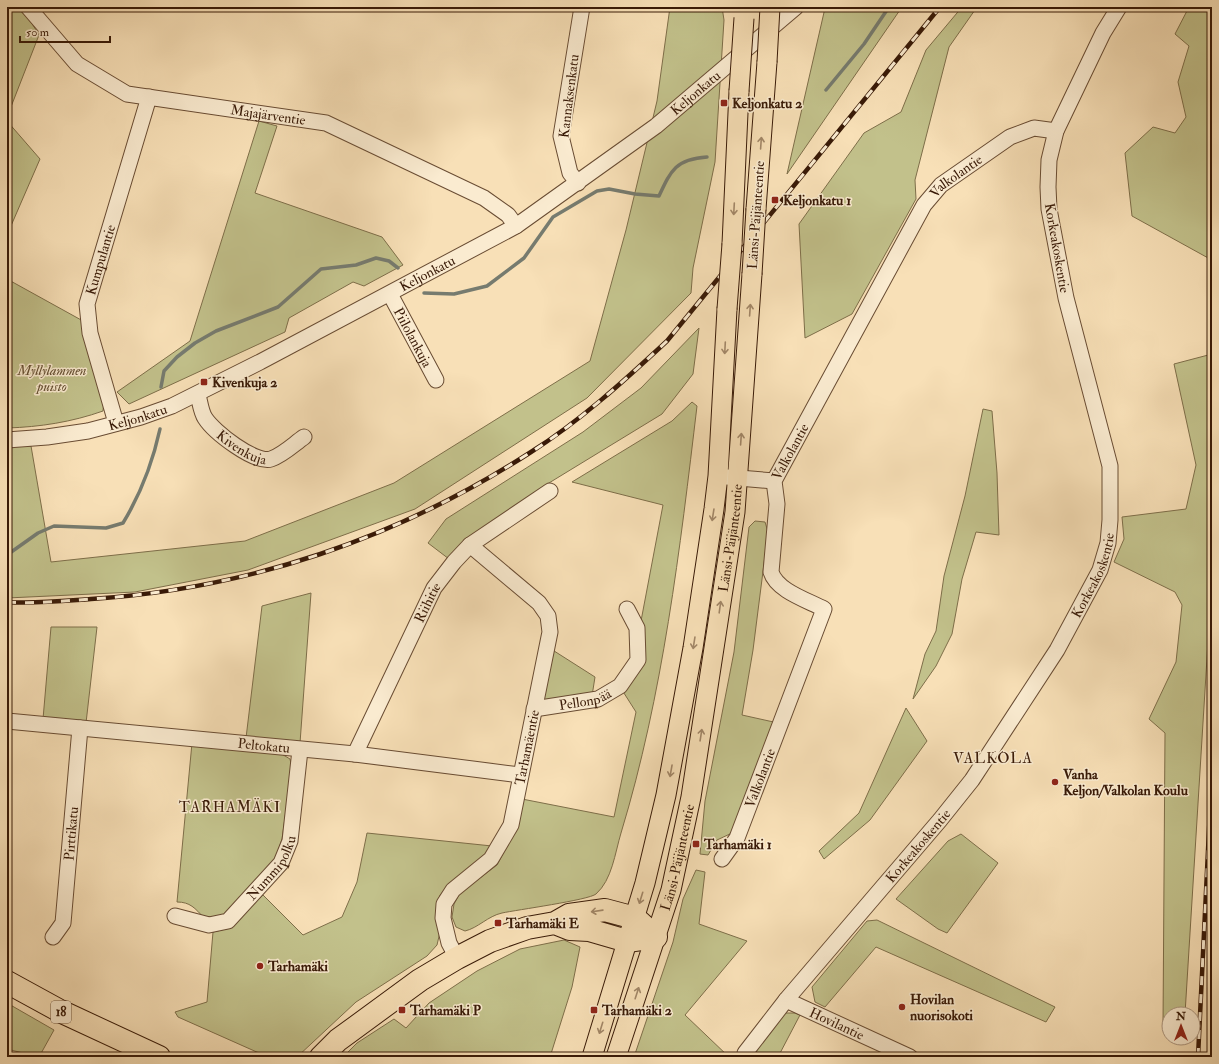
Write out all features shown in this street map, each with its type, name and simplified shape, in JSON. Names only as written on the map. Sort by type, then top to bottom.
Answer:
[{"type":"highway","points":[[321,1057],[338,1040],[420,980],[457,958],[490,941],[527,928],[555,923],[569,915],[605,910],[635,918],[656,937]]},
{"type":"highway","points":[[555,923],[570,929],[589,930],[627,941],[656,937]]},
{"type":"highway","name":"18","points":[[7,982],[60,1011],[159,1057]]},
{"type":"main road","name":"Länsi-Päijänteentie","points":[[616,1057],[671,890],[692,796],[736,512],[770,7]]},
{"type":"main road","name":"Länsi-Päijänteentie","points":[[592,1057],[645,883],[666,795],[693,648],[718,476],[744,12]]},
{"type":"street","name":"Majajärventie","points":[[28,7],[77,64],[127,94],[326,123],[484,198],[508,215],[516,226]]},
{"type":"street","name":"Kannaksenkatu","points":[[578,183],[570,173],[561,136],[582,7]]},
{"type":"street","name":"Keljonkatu","points":[[7,440],[88,431],[172,406],[198,395],[516,226],[656,126],[796,7]]},
{"type":"street","name":"Korkeakoskentie","points":[[745,1053],[786,1000],[940,820],[972,780],[1053,656],[1100,570],[1108,543],[1110,520],[1110,466],[1066,298],[1049,209],[1049,160],[1056,131],[1103,33],[1119,7]]},
{"type":"street","name":"Kumpulantie","points":[[116,423],[90,332],[87,304],[150,97]]},
{"type":"street","name":"Valkolantie","points":[[722,859],[737,838],[824,609],[784,588],[774,580],[771,572],[777,504],[774,481],[924,205],[941,185],[1010,137],[1034,128],[1056,131]]},
{"type":"street","name":"Piilolankuja","points":[[390,294],[436,380]]},
{"type":"street","name":"Kivenkuja","points":[[198,395],[205,418],[218,432],[249,454],[261,459],[270,460],[279,456],[304,437]]},
{"type":"street","points":[[718,476],[774,481]]},
{"type":"street","name":"Riihitie","points":[[355,754],[434,588],[454,562],[470,545],[550,491]]},
{"type":"street","name":"Tarhamäentie","points":[[457,958],[449,943],[443,918],[444,904],[453,890],[491,859],[511,825],[550,632],[548,616],[539,603],[470,545]]},
{"type":"street","name":"Pellonpää","points":[[534,709],[598,700],[620,686],[638,660],[636,628],[627,609]]},
{"type":"street","name":"Peltokatu","points":[[7,721],[300,750],[355,754],[520,775]]},
{"type":"street","name":"Pirttikatu","points":[[53,937],[62,923],[80,728]]},
{"type":"street","name":"Nummipolku","points":[[175,916],[209,925],[228,921],[281,863],[290,841],[300,750]]},
{"type":"street","name":"Hovilantie","points":[[786,1000],[910,1057]]},
{"type":"green space","points":[[7,7],[22,7],[39,35],[7,117]]},
{"type":"green space","points":[[670,7],[722,7],[724,20],[715,162],[693,268],[691,293],[587,398],[415,509],[248,570],[135,592],[7,598],[7,446],[31,446],[51,562],[245,541],[394,483],[590,361],[626,230],[657,101]]},
{"type":"green space","points":[[823,7],[902,7],[787,174],[825,8]]},
{"type":"green space","points":[[962,7],[977,7],[949,47],[915,180],[916,199],[852,314],[805,338],[799,224],[864,133],[901,112],[926,50]]},
{"type":"green space","points":[[1189,7],[1212,7],[1212,285],[1210,259],[1132,216],[1125,153],[1153,127],[1175,133],[1186,117],[1178,82],[1189,46],[1175,34]]},
{"type":"green space","points":[[7,121],[40,159],[7,235]]},
{"type":"green space","points":[[259,121],[277,126],[255,193],[382,237],[403,265],[364,286],[353,282],[289,318],[285,332],[129,404],[117,392],[190,341]]},
{"type":"green space","name":"Myllylammen puisto","points":[[7,279],[83,321],[104,401],[103,411],[56,423],[7,428]]},
{"type":"green space","points":[[699,328],[693,374],[662,414],[544,486],[466,539],[449,559],[428,543],[446,519],[583,432],[641,388]]},
{"type":"green space","points":[[1212,354],[1212,577],[1185,1006],[1163,1006],[1165,733],[1149,719],[1176,662],[1182,605],[1175,592],[1114,562],[1124,539],[1122,517],[1186,509],[1196,465],[1174,364]]},
{"type":"green space","points":[[692,402],[697,406],[691,460],[677,568],[659,675],[636,781],[615,857],[606,881],[596,894],[591,896],[567,902],[502,913],[465,931],[456,927],[452,917],[454,904],[460,893],[497,865],[517,827],[522,799],[614,817],[636,712],[622,690],[641,621],[663,505],[572,482],[672,421]]},
{"type":"green space","points":[[983,409],[992,411],[997,473],[999,535],[976,532],[962,579],[952,634],[936,666],[913,699],[925,654],[936,631],[944,576],[965,496]]},
{"type":"green space","points":[[755,521],[765,522],[768,532],[753,650],[742,715],[778,723],[732,833],[717,840],[708,855],[700,854],[705,801],[734,652],[749,527]]},
{"type":"green space","points":[[311,593],[300,743],[246,738],[262,606]]},
{"type":"green space","points":[[51,627],[97,627],[86,723],[43,719]]},
{"type":"green space","points":[[551,649],[595,677],[592,696],[541,702]]},
{"type":"green space","points":[[906,708],[927,741],[870,820],[824,859],[819,851],[859,813]]},
{"type":"green space","points":[[192,743],[280,753],[290,759],[292,769],[282,839],[275,860],[227,914],[216,920],[204,918],[192,906],[182,902],[177,902]]},
{"type":"green space","points":[[367,833],[492,846],[483,857],[451,883],[440,895],[437,906],[440,932],[437,945],[427,956],[356,1002],[297,1057],[268,1057],[178,1017],[175,1012],[207,1002],[213,932],[230,928],[263,895],[303,935],[342,917],[357,882]]},
{"type":"green space","points":[[961,834],[998,863],[947,933],[938,929],[896,899],[948,841]]},
{"type":"green space","points":[[696,870],[705,872],[699,924],[747,941],[685,1015],[729,1057],[634,1057],[673,942],[683,899]]},
{"type":"green space","points":[[877,920],[1055,1007],[1046,1022],[876,947],[825,1007],[815,1002],[812,987],[867,921]]},
{"type":"green space","points":[[564,940],[580,947],[572,987],[550,1057],[343,1057],[357,1043],[394,1019],[406,1028],[429,1003],[477,971],[520,949]]},
{"type":"green space","points":[[7,1003],[54,1030],[39,1057],[7,1049]]},
{"type":"green space","points":[[786,1013],[795,1013],[800,1015],[778,1057],[750,1057],[780,1018]]},
{"type":"waterway","points":[[826,90],[864,44],[889,7]]},
{"type":"waterway","points":[[424,293],[454,294],[487,286],[524,258],[553,217],[597,191],[609,189],[635,194],[659,196],[667,179],[681,163],[688,160],[707,157]]},
{"type":"waterway","points":[[161,387],[164,371],[177,357],[195,343],[216,331],[278,307],[321,269],[356,265],[376,258],[389,261],[398,268]]},
{"type":"waterway","points":[[7,555],[38,533],[54,526],[106,528],[123,523],[145,478],[154,453],[160,429]]},
{"type":"railway","points":[[7,602],[49,602],[150,593],[208,584],[265,571],[320,554],[375,534],[428,510],[480,483],[531,452],[584,414],[618,386],[667,341],[940,7]]},
{"type":"railway","points":[[1198,1057],[1212,768]]},
{"type":"place","name":"Keljonkatu 2","points":[[724,103]]},
{"type":"place","name":"Keljonkatu 1","points":[[775,200]]},
{"type":"place","name":"Kivenkuja 2","points":[[204,382]]},
{"type":"place","name":"Vanha Keljon/Valkolan Koulu","points":[[1055,782]]},
{"type":"place","name":"Tarhamäki 1","points":[[696,844]]},
{"type":"place","name":"Tarhamäki E","points":[[498,923]]},
{"type":"place","name":"Tarhamäki","points":[[260,966]]},
{"type":"place","name":"Hovilan nuorisokoti","points":[[902,1007]]},
{"type":"place","name":"Tarhamäki P","points":[[402,1010]]},
{"type":"place","name":"Tarhamäki 2","points":[[594,1010]]},
{"type":"district","name":"VALKOLA","points":[[993,758]]},
{"type":"district","name":"TARHAMÄKI","points":[[230,807]]}]
